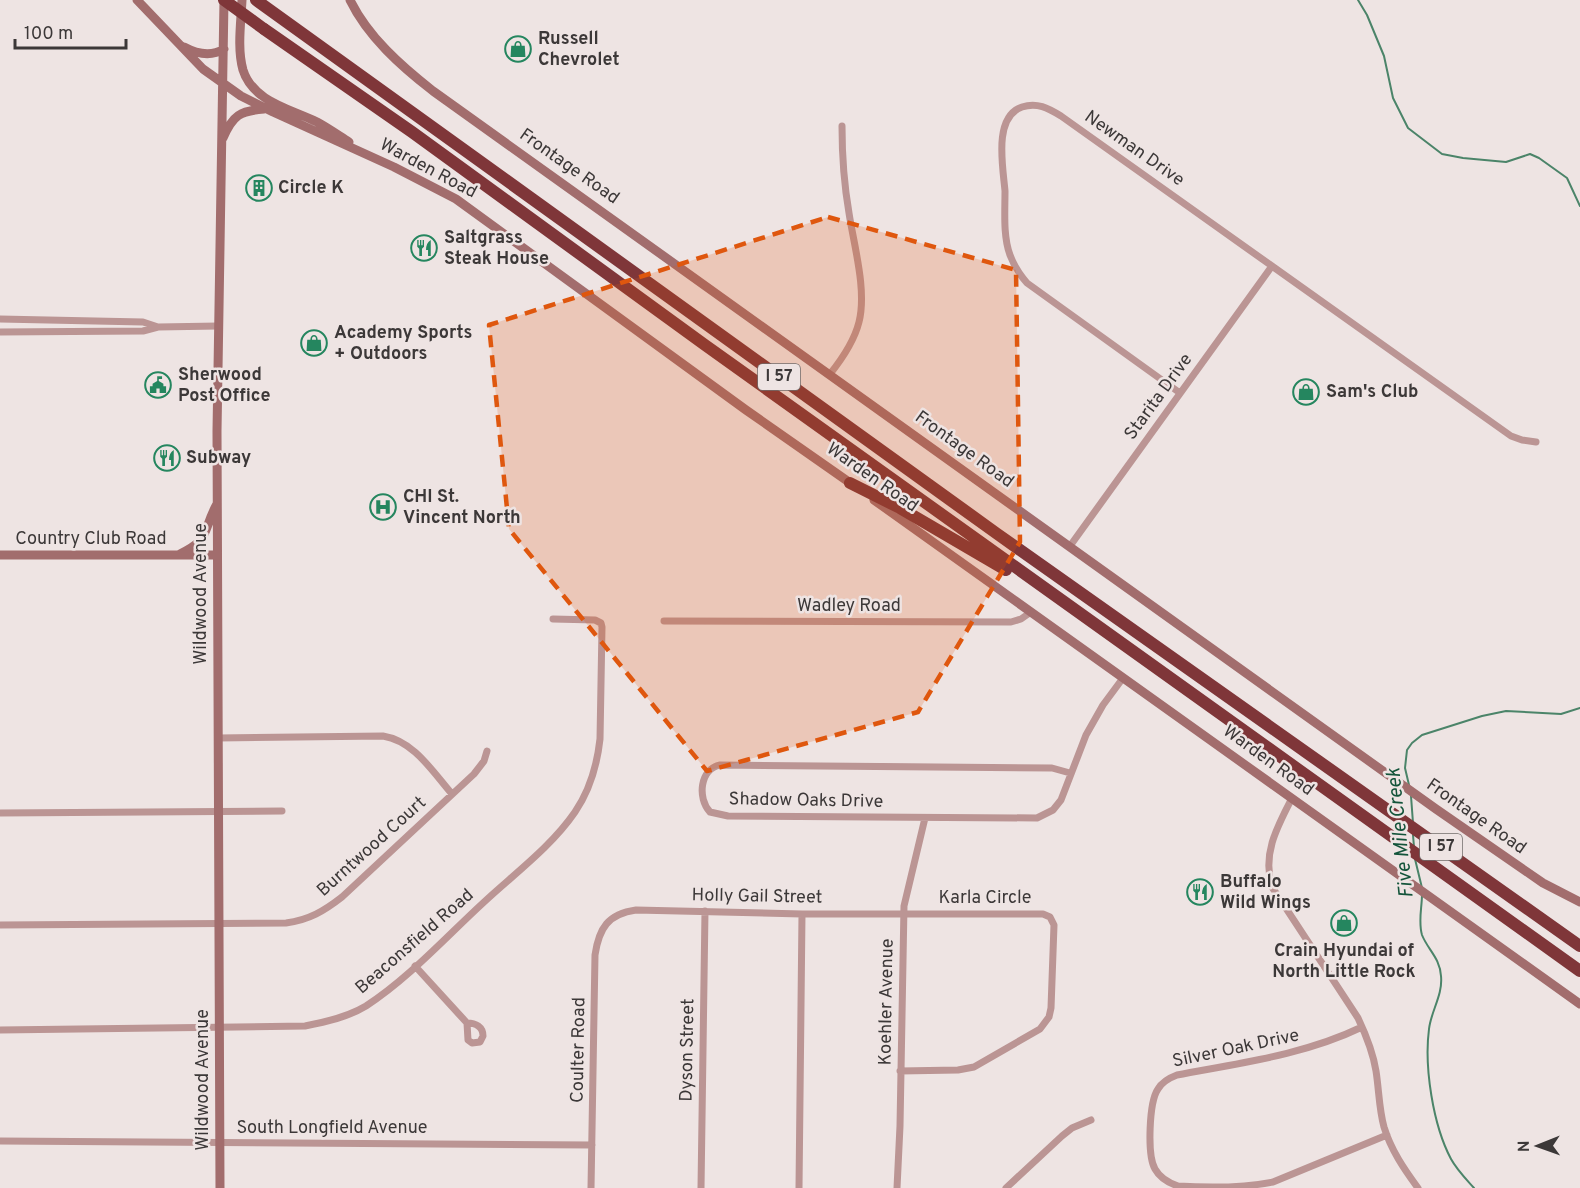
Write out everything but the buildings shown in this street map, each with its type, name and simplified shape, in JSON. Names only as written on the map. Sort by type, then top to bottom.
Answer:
[{"type":"highway","name":"I 57","points":[[224,0],[412,132],[1068,606],[1580,971]]},
{"type":"highway","name":"I 57","points":[[257,1],[996,533],[1580,946]]},
{"type":"highway","points":[[850,483],[900,508],[1068,606]]},
{"type":"main road","name":"Warden Road","points":[[137,0],[203,69],[241,96],[379,160],[456,199],[746,410],[1580,1004]]},
{"type":"main road","name":"Wildwood Avenue","points":[[220,1188],[217,555],[218,326],[224,0]]},
{"type":"main road","points":[[242,0],[241,59],[248,82],[268,99],[318,123],[379,160]]},
{"type":"main road","name":"Frontage Road","points":[[350,0],[385,49],[425,84],[1423,800],[1543,883],[1580,902]]},
{"type":"main road","points":[[178,44],[192,51],[211,54],[224,49]]},
{"type":"main road","points":[[221,142],[236,116],[247,110],[265,109]]},
{"type":"main road","points":[[175,556],[197,545],[204,537],[210,517],[218,502]]},
{"type":"main road","name":"Country Club Road","points":[[0,555],[217,555]]},
{"type":"street","name":"Newman Drive","points":[[1180,393],[1027,283],[1018,271],[1007,244],[1002,136],[1009,116],[1015,110],[1024,106],[1037,105],[1048,108],[1511,436],[1536,442]]},
{"type":"street","points":[[830,374],[856,332],[861,310],[859,268],[842,161],[842,126]]},
{"type":"street","name":"Starita Drive","points":[[1070,546],[1272,266]]},
{"type":"street","points":[[0,319],[143,322],[158,327]]},
{"type":"street","points":[[0,332],[143,331],[158,327],[218,326]]},
{"type":"street","name":"Wadley Road","points":[[664,621],[1011,622],[1031,612]]},
{"type":"street","name":"Beaconsfield Road","points":[[0,1030],[305,1026],[331,1021],[366,1005],[415,966],[553,838],[574,813],[589,787],[600,740],[602,627],[595,620],[553,619]]},
{"type":"street","name":"Shadow Oaks Drive","points":[[1070,773],[1052,768],[717,765],[711,767],[704,776],[703,803],[710,812],[715,814],[1037,818],[1046,815],[1057,806],[1086,735],[1103,705],[1123,678]]},
{"type":"street","points":[[218,738],[392,737],[414,750],[452,794]]},
{"type":"street","name":"Burntwood Court","points":[[0,925],[286,923],[319,914],[342,897],[474,774],[484,761],[487,751]]},
{"type":"street","points":[[1292,798],[1270,847],[1268,864],[1270,879],[1277,895],[1362,1027],[1373,1058],[1381,1116],[1387,1135],[1400,1162],[1418,1188]]},
{"type":"street","points":[[0,813],[282,811]]},
{"type":"street","name":"Koehler Avenue","points":[[897,1188],[904,913],[925,818]]},
{"type":"street","name":"Holly Gail Street","points":[[612,918],[621,913],[636,910],[802,914],[904,913]]},
{"type":"street","name":"Dyson Street","points":[[700,1188],[705,912]]},
{"type":"street","name":"Karla Circle","points":[[900,1071],[968,1069],[1040,1029],[1049,1017],[1052,1008],[1054,925],[1050,917],[1043,914],[904,913]]},
{"type":"street","points":[[799,1188],[802,914]]},
{"type":"street","name":"Coulter Road","points":[[591,1188],[597,940],[612,918]]},
{"type":"street","points":[[415,966],[467,1023]]},
{"type":"street","name":"Silver Oak Drive","points":[[1362,1027],[1323,1045],[1301,1051],[1176,1075],[1166,1080],[1158,1089],[1152,1107],[1152,1161],[1160,1176],[1178,1186],[1241,1188],[1273,1182],[1387,1135]]},
{"type":"street","points":[[1006,1188],[1062,1136],[1072,1128],[1091,1120]]},
{"type":"street","name":"South Longfield Avenue","points":[[0,1141],[592,1145]]},
{"type":"highlighted area","points":[[828,217],[1016,270],[1020,542],[918,712],[707,771],[509,529],[489,325]]},
{"type":"waterway","name":"Five Mile Creek","points":[[1358,0],[1367,15],[1384,56],[1393,98],[1408,128],[1442,154],[1506,162],[1530,154],[1539,158],[1567,178],[1580,206]]},
{"type":"waterway","name":"Five Mile Creek","points":[[1409,785],[1405,768],[1407,750],[1422,735],[1506,711],[1561,714],[1580,708]]},
{"type":"waterway","name":"Five Mile Creek","points":[[1411,796],[1413,823]]},
{"type":"waterway","name":"Five Mile Creek","points":[[1413,835],[1414,847]]},
{"type":"waterway","name":"Five Mile Creek","points":[[1415,859],[1422,888]]},
{"type":"waterway","name":"Five Mile Creek","points":[[1422,894],[1420,920],[1422,935],[1436,959],[1441,976],[1440,990],[1430,1022],[1428,1044],[1431,1096],[1439,1130],[1451,1159],[1474,1188]]},
{"type":"place","name":"Russell Chevrolet","points":[[518,49]]},
{"type":"place","name":"Circle K","points":[[259,188]]},
{"type":"place","name":"Saltgrass Steak House","points":[[424,248]]},
{"type":"place","name":"Academy Sports + Outdoors","points":[[314,343]]},
{"type":"place","name":"Sherwood Post Office","points":[[158,385]]},
{"type":"place","name":"Sam's Club","points":[[1306,392]]},
{"type":"place","name":"Subway","points":[[167,458]]},
{"type":"place","name":"CHI St. Vincent North","points":[[383,507]]},
{"type":"place","name":"Buffalo Wild Wings","points":[[1200,892]]},
{"type":"place","name":"Crain Hyundai of North Little Rock","points":[[1344,923]]}]
